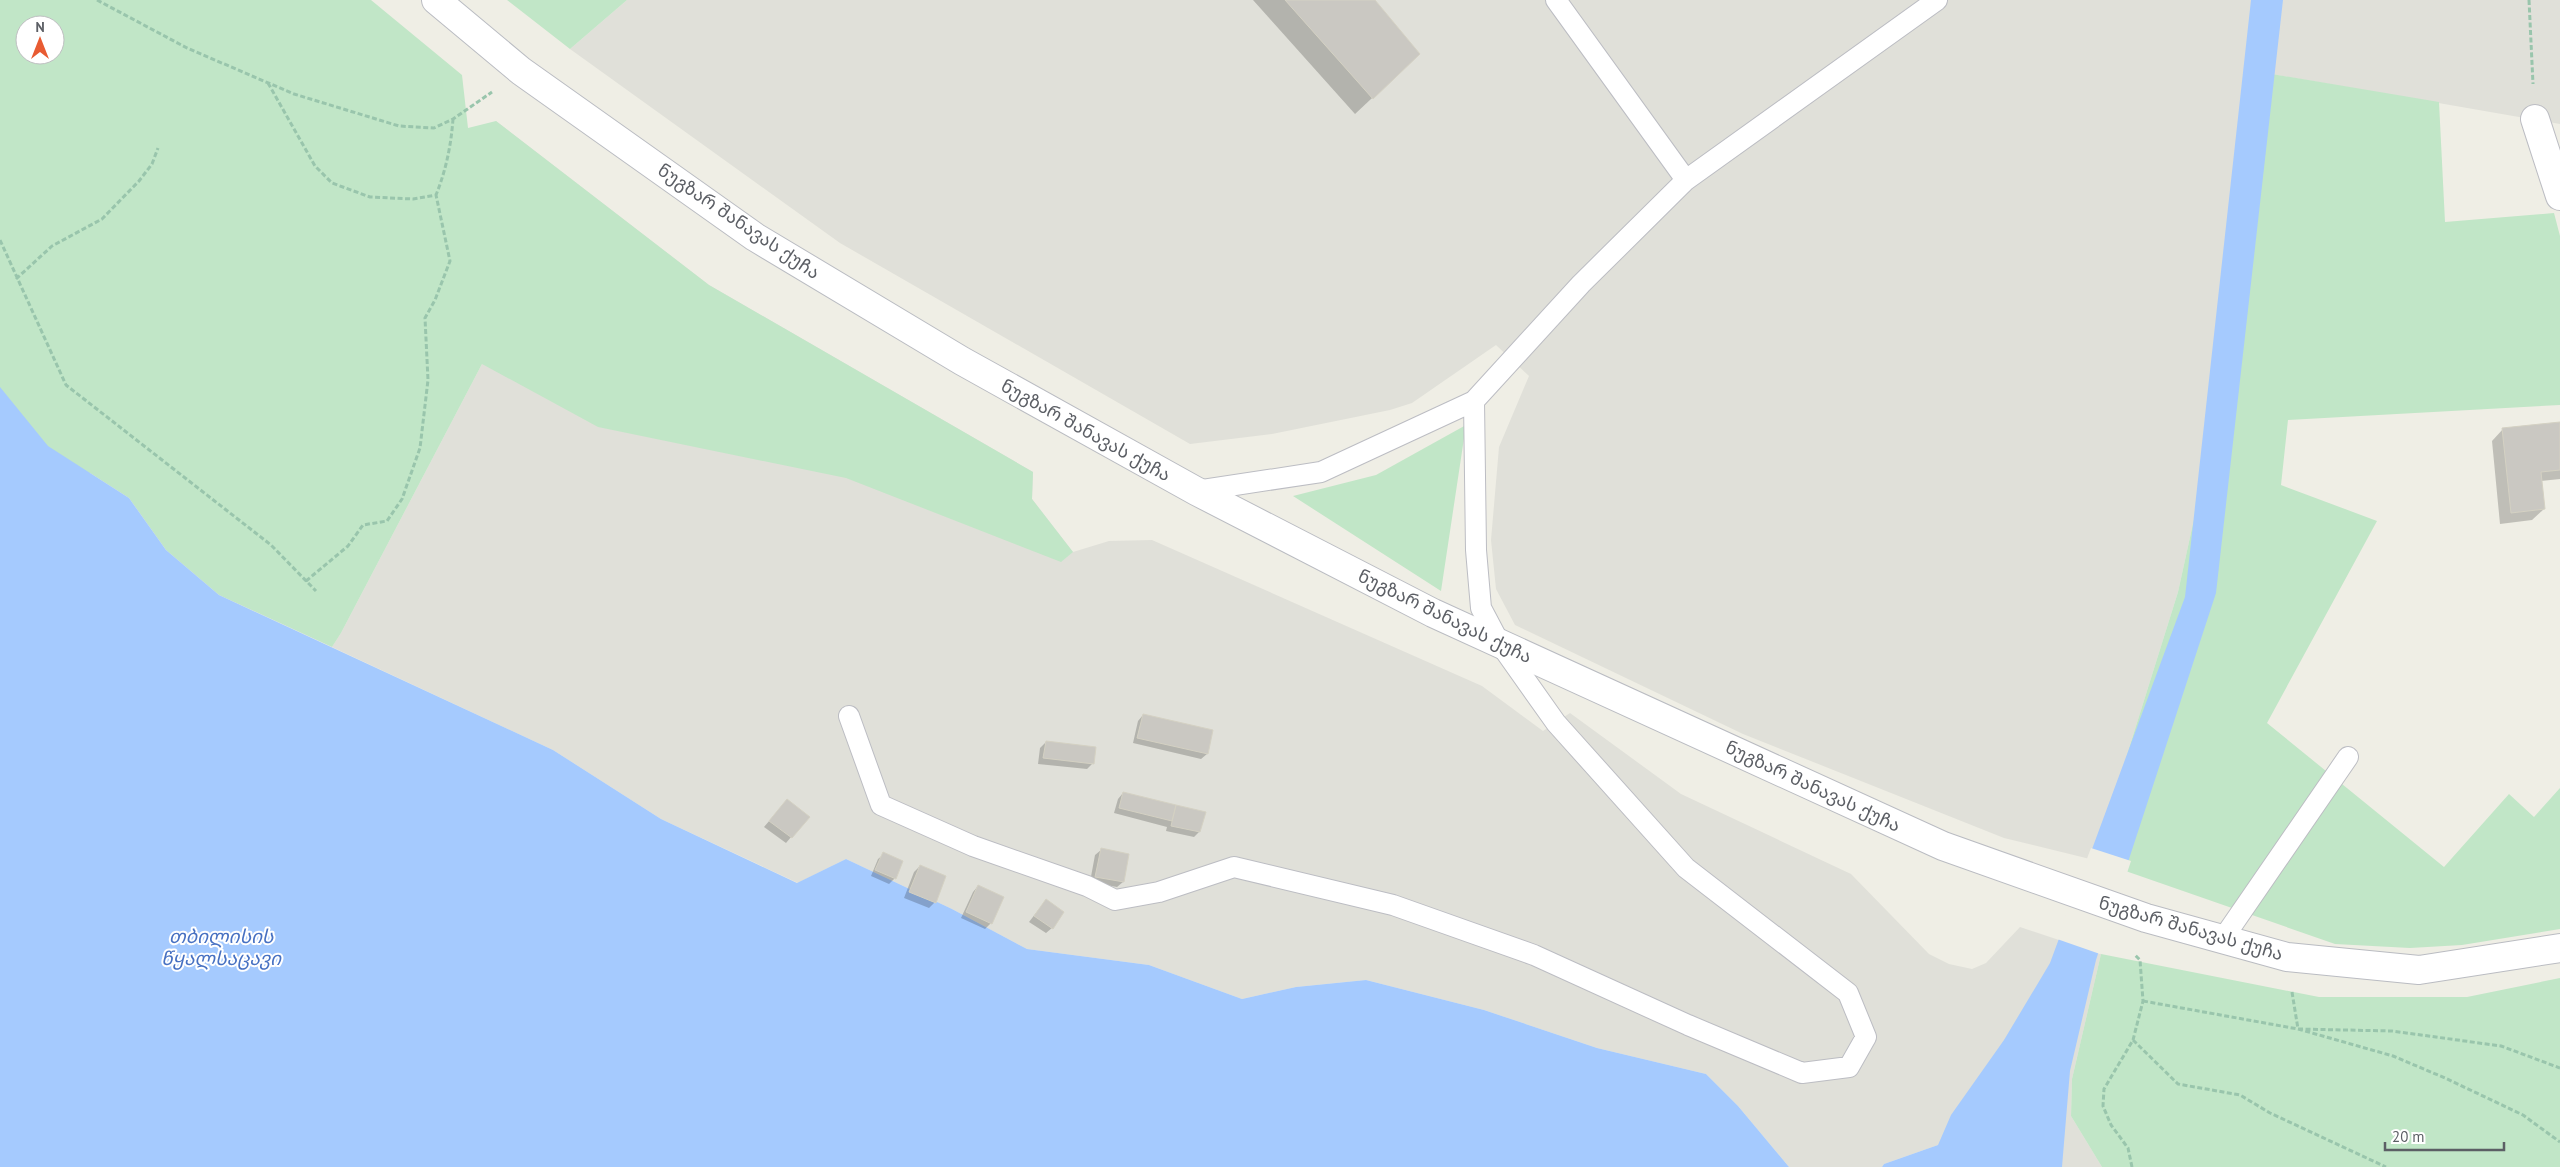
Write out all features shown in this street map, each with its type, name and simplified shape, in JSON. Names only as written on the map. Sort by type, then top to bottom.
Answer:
[{"type":"main road","name":"ნუგზარ შანავას ქუჩა","points":[[436,0],[521,72],[755,237],[962,361],[1196,491],[1433,613],[1943,846],[2146,918],[2287,957],[2419,970],[2560,948]]},
{"type":"main road","points":[[2535,119],[2560,196]]},
{"type":"lane","points":[[1556,0],[1686,180]]},
{"type":"lane","points":[[1196,491],[1321,472],[1474,401],[1581,284],[1686,180],[1937,0]]},
{"type":"lane","points":[[849,716],[881,805],[973,846],[1087,886],[1115,900],[1159,892],[1234,867],[1393,905],[1534,955],[1688,1025],[1802,1073],[1849,1067],[1866,1037],[1848,993],[1686,868],[1556,722],[1500,644],[1481,608],[1476,550],[1474,401]]},
{"type":"lane","points":[[2222,940],[2348,757]]},
{"type":"path","points":[[97,0],[187,48],[294,94],[399,126],[434,128],[453,119],[521,72]]},
{"type":"path","points":[[2529,0],[2535,119]]},
{"type":"path","points":[[268,83],[315,166],[332,183],[370,197],[413,199],[436,195]]},
{"type":"path","points":[[306,581],[348,546],[363,525],[387,521],[402,499],[420,448],[428,380],[425,318],[435,300],[450,261],[436,195],[446,171],[452,142],[453,119]]},
{"type":"path","points":[[16,279],[52,246],[102,218],[139,181],[152,164],[158,148]]},
{"type":"path","points":[[0,240],[16,279],[66,385],[272,545],[316,591]]},
{"type":"path","points":[[2132,1167],[2128,1148],[2111,1125],[2103,1106],[2104,1090],[2132,1040],[2144,1001],[2140,960],[2134,954]]},
{"type":"path","points":[[2287,957],[2298,1029]]},
{"type":"path","points":[[2144,1001],[2298,1029],[2393,1056],[2446,1078],[2523,1115],[2560,1142]]},
{"type":"path","points":[[2298,1029],[2392,1031],[2500,1046],[2560,1068]]},
{"type":"path","points":[[2132,1040],[2178,1084],[2240,1095],[2270,1113],[2386,1167]]},
{"type":"shaded area","points":[[627,0],[2560,0],[2560,124],[2248,70],[2194,519],[2178,592],[2094,860],[2004,838],[1743,734],[1515,625],[1496,589],[1491,540],[1499,447],[1529,376],[1496,345],[1412,403],[1390,410],[1272,434],[1190,444],[840,243],[570,49]]},
{"type":"shaded area","points":[[496,121],[709,285],[1033,472],[1032,499],[1073,552],[1109,541],[1152,540],[1482,686],[1543,731],[1570,713],[1681,794],[1851,874],[1929,954],[1949,964],[1972,969],[1986,963],[2020,927],[2101,954],[2072,1079],[2071,1116],[2102,1167],[2003,1167],[1938,1145],[1884,1164],[1882,1167],[1789,1167],[1738,1106],[1706,1074],[1597,1048],[1484,1010],[1366,980],[1296,987],[1242,999],[1149,965],[1027,949],[952,909],[846,859],[798,883],[661,819],[553,750],[332,647],[482,364]]},
{"type":"green space","points":[[0,0],[371,0],[462,75],[468,128],[496,121],[709,285],[1033,472],[1032,499],[1073,552],[1061,562],[846,478],[598,427],[482,364],[332,647],[219,595],[166,550],[129,498],[90,473],[0,503]]},
{"type":"green space","points":[[507,0],[627,0],[570,49]]},
{"type":"green space","points":[[2248,70],[2439,102],[2445,222],[2554,213],[2560,236],[2560,405],[2288,420],[2281,485],[2377,521],[2267,723],[2444,867],[2509,794],[2534,817],[2560,788],[2560,929],[2462,945],[2410,948],[2335,944],[2094,860],[2178,592],[2194,519]]},
{"type":"green space","points":[[1466,425],[1441,591],[1293,496],[1376,475]]},
{"type":"green space","points":[[2101,954],[2319,997],[2467,997],[2560,978],[2560,1167],[2102,1167],[2071,1116],[2072,1079]]},
{"type":"water","points":[[2251,0],[2283,0],[2216,593],[2096,960],[2070,1071],[2062,1167],[1882,1167],[1884,1164],[1938,1145],[1951,1115],[2004,1040],[2050,963],[2185,597]]},
{"type":"water","name":"თბილისის წყალსაცავი","points":[[0,387],[48,446],[129,498],[166,550],[219,595],[553,750],[661,819],[797,883],[846,859],[952,909],[1027,949],[1149,965],[1242,999],[1296,987],[1366,980],[1484,1010],[1597,1048],[1706,1074],[1738,1106],[1789,1167],[0,1167]]},
{"type":"pier","points":[[2091,848],[2131,861],[2100,954],[2057,939]]},
{"type":"building","points":[[1285,0],[1375,0],[1420,54],[1373,99]]},
{"type":"building","points":[[2560,422],[2560,470],[2541,472],[2545,509],[2511,513],[2502,428]]},
{"type":"building","points":[[1143,714],[1213,730],[1208,754],[1137,738]]},
{"type":"building","points":[[1046,741],[1096,747],[1094,764],[1043,758]]},
{"type":"building","points":[[1123,792],[1176,805],[1172,821],[1119,808]]},
{"type":"building","points":[[787,799],[810,817],[792,838],[769,821]]},
{"type":"building","points":[[1176,805],[1206,812],[1200,832],[1171,826]]},
{"type":"building","points":[[1101,848],[1129,854],[1124,882],[1095,877]]},
{"type":"building","points":[[883,852],[903,861],[896,879],[875,870]]},
{"type":"building","points":[[920,865],[946,876],[936,903],[909,892]]},
{"type":"building","points":[[978,885],[1004,897],[992,924],[966,912]]},
{"type":"building","points":[[1046,899],[1064,912],[1053,929],[1034,916]]}]
